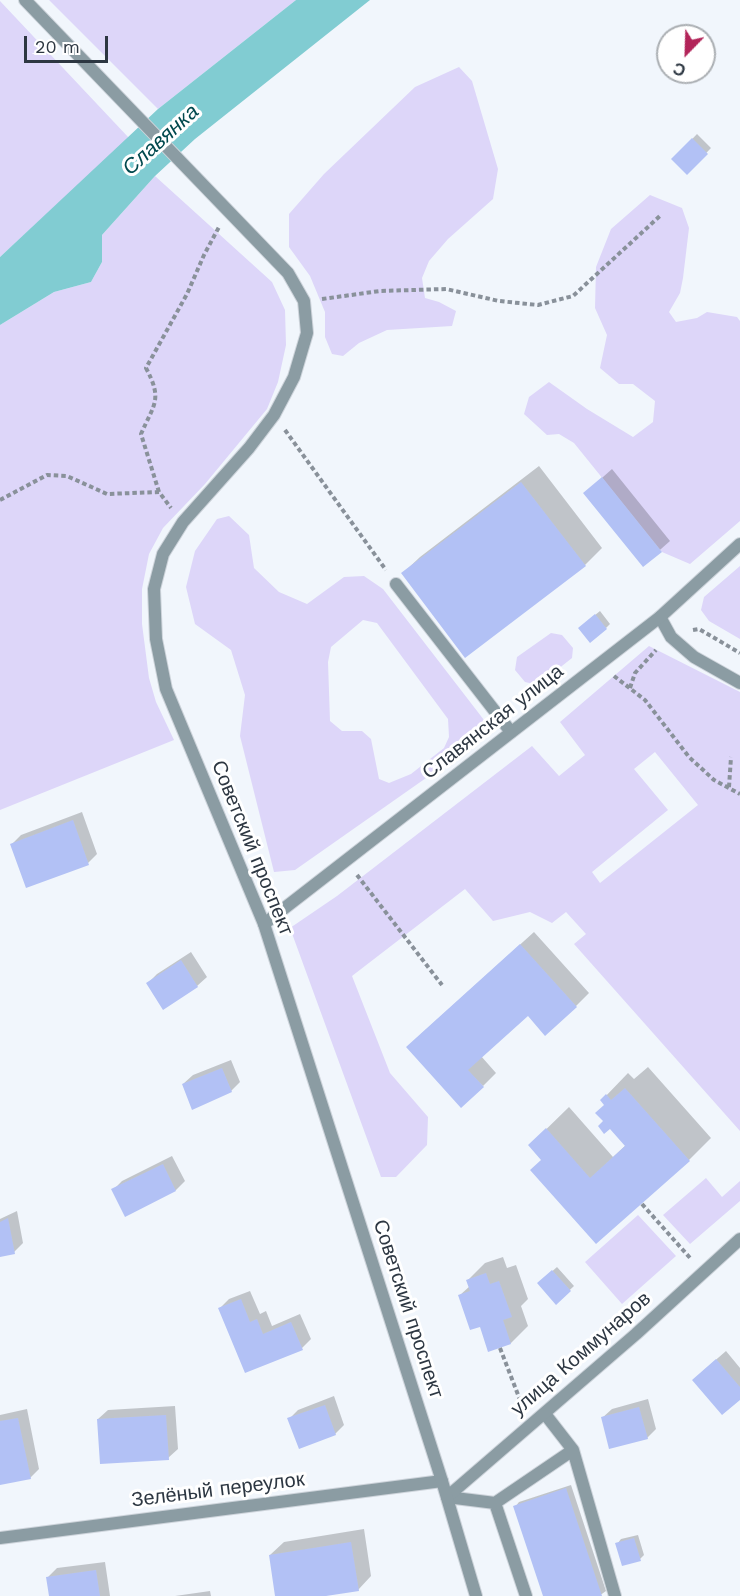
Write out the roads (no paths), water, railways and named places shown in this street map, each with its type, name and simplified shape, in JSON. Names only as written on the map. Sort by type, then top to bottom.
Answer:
[{"type":"street","name":"Советский проспект","points":[[25,0],[288,273],[304,301],[307,333],[294,377],[274,415],[249,448],[183,522],[163,554],[154,589],[156,639],[166,689],[264,924],[442,1481],[476,1596]]},
{"type":"street","name":"Славянская улица","points":[[264,924],[660,617],[740,544]]},
{"type":"street","points":[[396,584],[511,732]]},
{"type":"street","points":[[660,617],[671,637],[694,657],[740,683]]},
{"type":"street","name":"улица Коммунаров","points":[[447,1497],[545,1414],[740,1239]]},
{"type":"street","points":[[545,1414],[573,1450],[615,1596]]},
{"type":"street","points":[[447,1497],[495,1503],[573,1450]]},
{"type":"street","name":"Зелёный переулок","points":[[0,1538],[442,1481]]},
{"type":"street","points":[[495,1503],[526,1596]]},
{"type":"water","name":"Славянка","points":[[296,0],[370,0],[195,139],[155,176],[102,235],[102,262],[91,282],[54,292],[0,325],[0,257],[158,109]]}]
